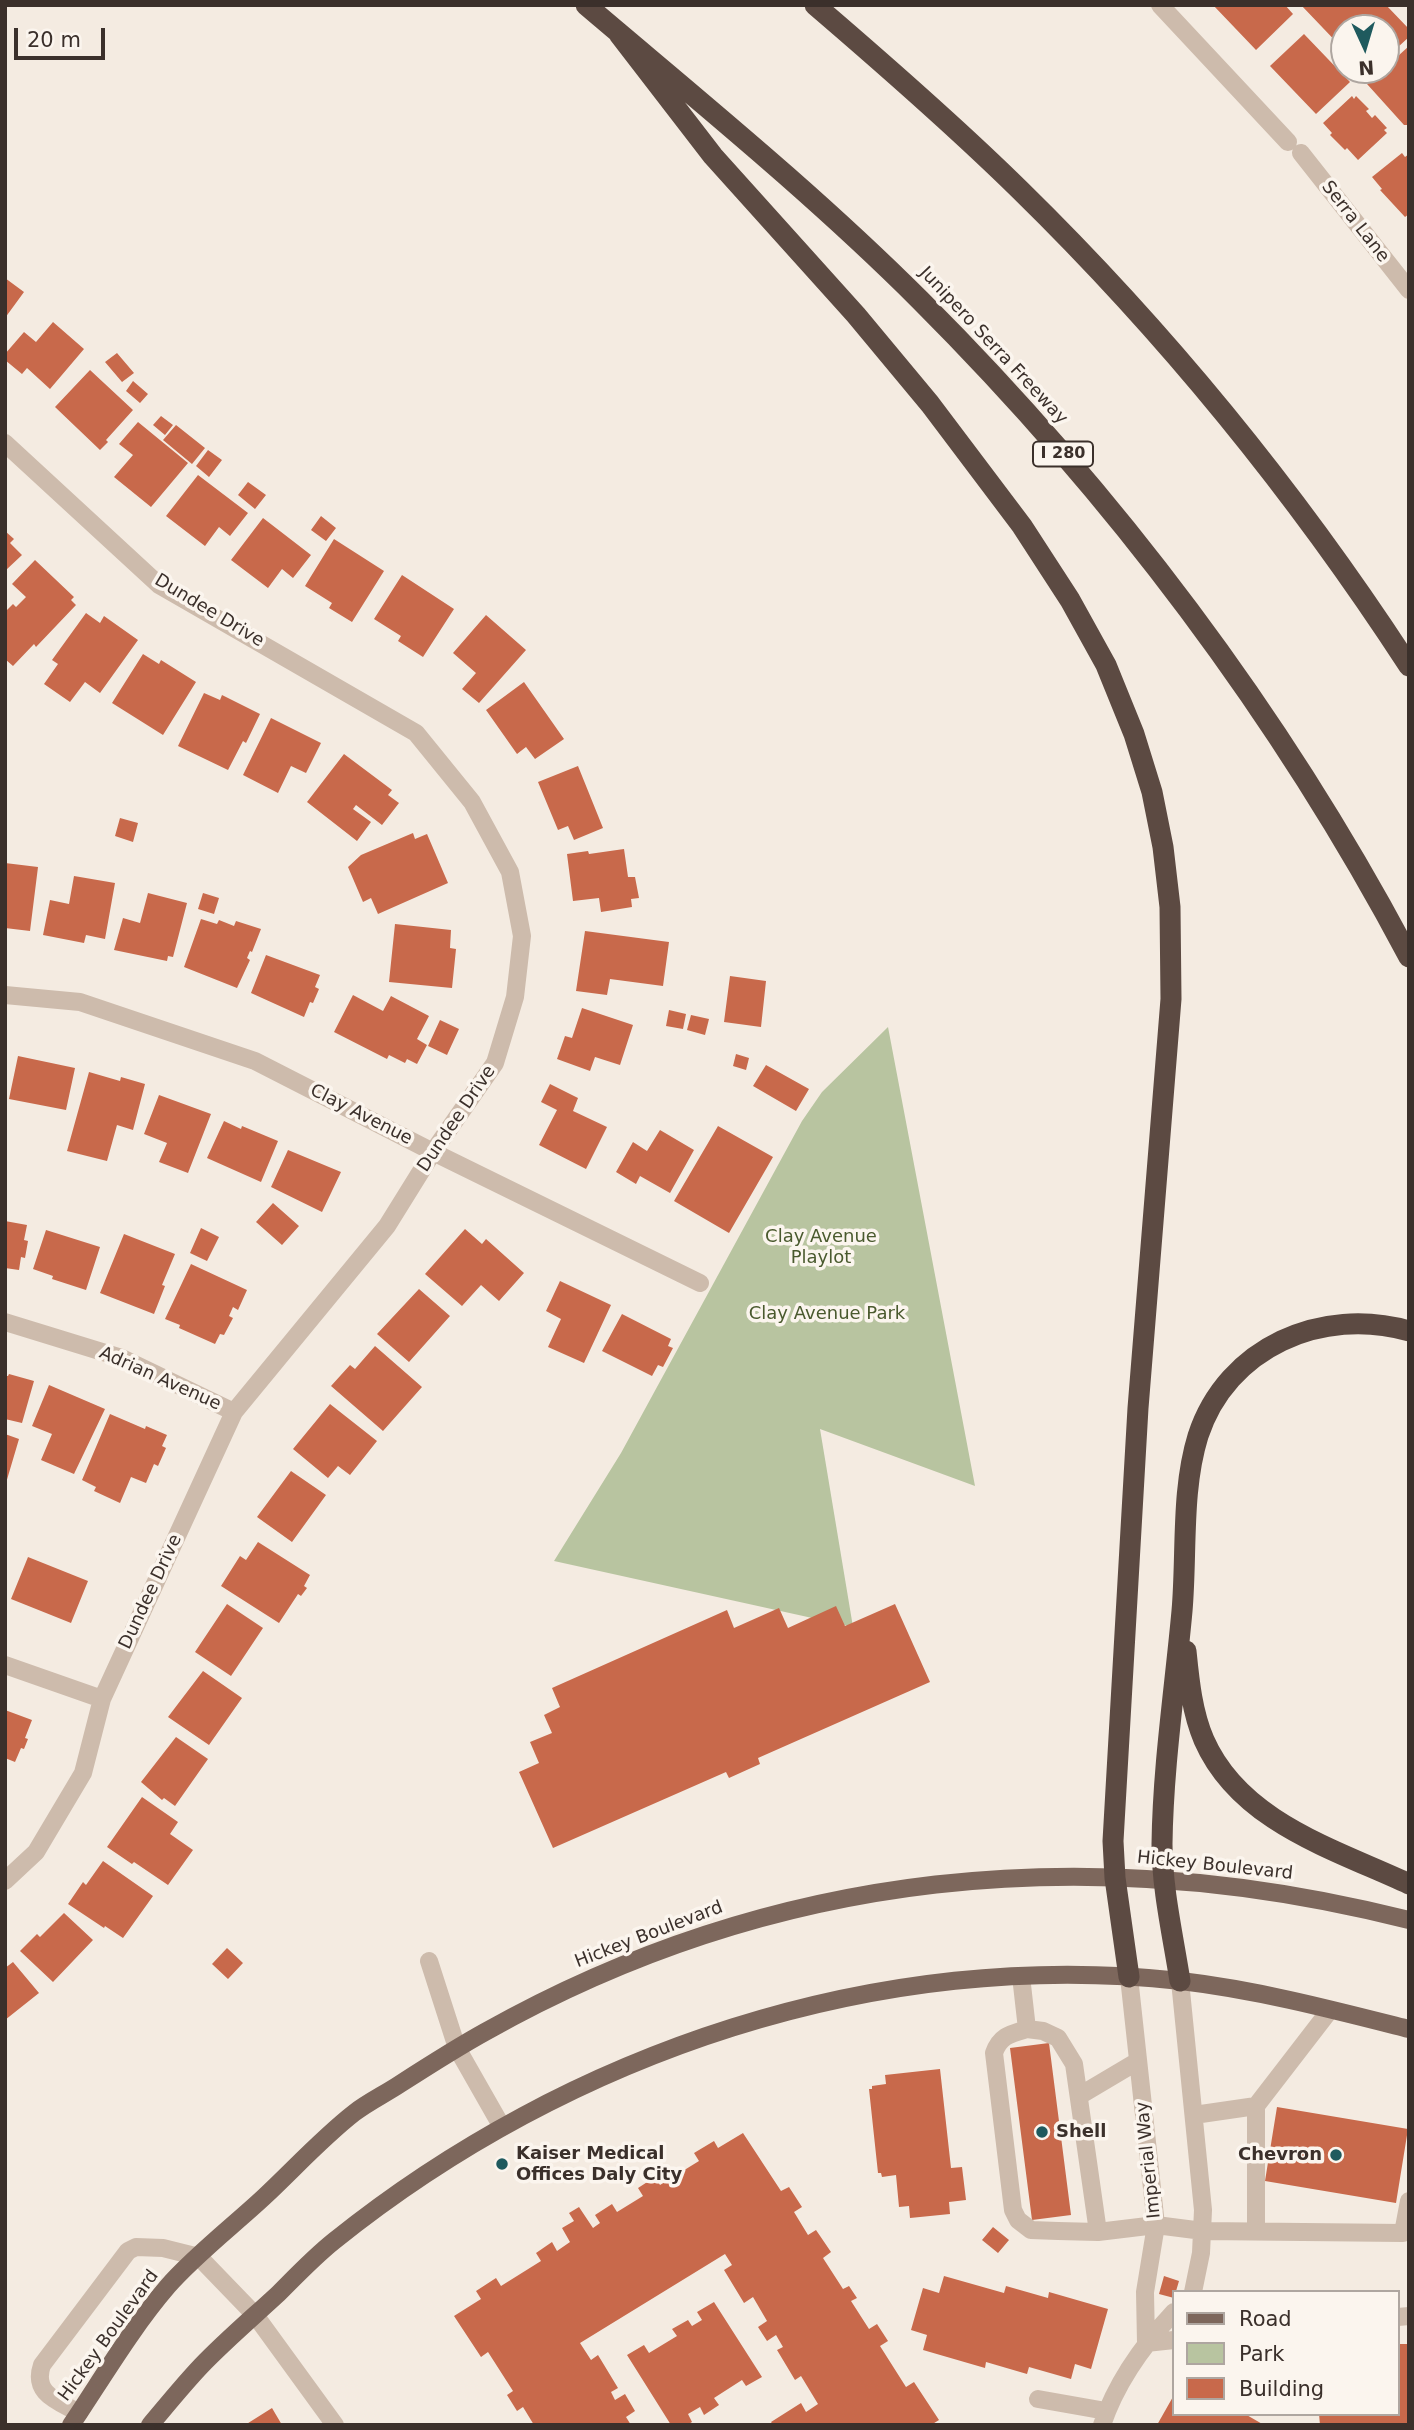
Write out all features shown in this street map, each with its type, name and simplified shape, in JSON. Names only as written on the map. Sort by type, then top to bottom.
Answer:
[{"type":"highway","name":"Junipero Serra Freeway","points":[[586,5],[870,252],[965,346],[1080,474],[1180,598],[1258,707],[1329,818],[1409,957]]},
{"type":"highway","points":[[815,5],[974,145],[1105,277],[1158,335],[1235,427],[1324,543],[1409,666]]},
{"type":"highway","points":[[619,34],[713,156],[930,404],[1010,509],[1070,600],[1106,665],[1134,734],[1152,792],[1163,847],[1170,907],[1171,989],[1138,1408],[1113,1841],[1115,1878],[1129,1977]]},
{"type":"highway","points":[[1324,543],[1409,640]]},
{"type":"highway","points":[[1180,1981],[1162,1844],[1192,1462],[1199,1435],[1210,1410],[1243,1366],[1288,1337],[1314,1328],[1357,1324],[1409,1331]]},
{"type":"highway","points":[[1182,1609],[1187,1667],[1196,1716],[1204,1740],[1228,1780],[1243,1796],[1280,1822],[1409,1884]]},
{"type":"main road","name":"Hickey Boulevard","points":[[75,2419],[169,2285],[354,2113],[520,2012],[593,1977],[659,1950],[777,1913],[878,1892],[962,1881],[1058,1876],[1165,1881],[1275,1891],[1409,1920]]},
{"type":"main road","points":[[150,2425],[202,2365],[331,2243],[400,2191],[502,2127],[636,2062],[746,2023],[811,2006],[911,1986],[1063,1975],[1180,1981],[1331,2010],[1409,2029]]},
{"type":"street","name":"Serra Lane","points":[[1160,5],[1295,148],[1409,290]]},
{"type":"street","name":"Dundee Drive","points":[[5,443],[159,585],[416,733],[472,802],[510,872],[522,936],[515,997],[495,1063],[433,1152],[387,1226],[234,1412],[102,1699],[83,1773],[36,1852],[5,1881]]},
{"type":"street","name":"Clay Avenue","points":[[5,995],[80,1002],[255,1061],[700,1283]]},
{"type":"street","name":"Adrian Avenue","points":[[5,1322],[122,1358],[234,1412]]},
{"type":"street","points":[[5,1665],[102,1699]]},
{"type":"street","points":[[429,1961],[457,2048],[502,2127]]},
{"type":"street","points":[[1021,1976],[1027,2029]]},
{"type":"street","name":"Imperial Way","points":[[1129,1977],[1156,2225],[1145,2292],[1146,2343]]},
{"type":"street","points":[[1180,1981],[1203,2231],[1194,2290]]},
{"type":"street","points":[[1256,2231],[1256,2106],[1331,2010]]},
{"type":"street","points":[[1098,2232],[1074,2064],[1058,2038],[1043,2031],[1027,2029],[1005,2035],[997,2042],[994,2053],[1013,2210],[1018,2220],[1031,2230],[1098,2232],[1156,2225],[1203,2231],[1403,2233],[1409,2201]]},
{"type":"street","points":[[1079,2096],[1138,2061]]},
{"type":"street","points":[[1194,2115],[1256,2106]]},
{"type":"street","points":[[75,2419],[49,2397],[40,2384],[42,2365],[128,2251],[136,2247],[163,2248],[199,2257],[255,2315],[335,2425]]},
{"type":"street","points":[[1038,2399],[1104,2418],[1146,2343],[1172,2314]]},
{"type":"street","points":[[1146,2343],[1172,2340]]},
{"type":"green space","name":"Clay Avenue Park","points":[[888,1027],[975,1486],[820,1429],[853,1627],[554,1561],[621,1453],[802,1121],[822,1092]]},
{"type":"building","points":[[1213,5],[1285,5],[1293,14],[1256,50]]},
{"type":"building","points":[[1301,5],[1386,5],[1395,14],[1330,14],[1330,35]]},
{"type":"building","points":[[1400,20],[1409,29],[1409,37],[1400,45]]},
{"type":"building","points":[[1304,34],[1330,61],[1330,84],[1348,84],[1316,114],[1270,66]]},
{"type":"building","points":[[1409,46],[1409,125],[1404,125],[1367,84],[1400,84],[1400,54]]},
{"type":"building","points":[[1352,96],[1354,99],[1356,96],[1369,109],[1366,111],[1372,118],[1375,115],[1387,128],[1384,130],[1387,133],[1358,160],[1330,135],[1332,133],[1323,123]]},
{"type":"building","points":[[1402,153],[1405,157],[1409,154],[1409,214],[1405,217],[1380,190],[1382,189],[1372,177]]},
{"type":"building","points":[[5,278],[24,292],[5,318]]},
{"type":"building","points":[[53,322],[84,349],[50,389],[27,368],[22,374],[5,360],[5,354],[24,332],[36,342]]},
{"type":"building","points":[[117,353],[134,373],[122,382],[105,362]]},
{"type":"building","points":[[90,370],[133,410],[100,450],[55,407]]},
{"type":"building","points":[[133,381],[148,394],[140,403],[126,391]]},
{"type":"building","points":[[161,416],[173,425],[165,435],[153,425]]},
{"type":"building","points":[[138,422],[188,463],[151,507],[114,477],[133,455],[119,444]]},
{"type":"building","points":[[176,425],[205,448],[192,464],[163,440]]},
{"type":"building","points":[[208,450],[222,460],[209,477],[196,466]]},
{"type":"building","points":[[198,475],[248,513],[230,536],[219,527],[205,546],[166,516]]},
{"type":"building","points":[[248,482],[266,495],[255,509],[238,495]]},
{"type":"building","points":[[321,516],[336,528],[326,541],[311,530]]},
{"type":"building","points":[[263,518],[311,555],[293,578],[282,569],[268,588],[231,560]]},
{"type":"building","points":[[5,531],[14,539],[10,543],[22,555],[5,571]]},
{"type":"building","points":[[334,539],[384,571],[352,622],[329,608],[332,603],[305,586]]},
{"type":"building","points":[[35,560],[74,597],[71,600],[76,605],[36,647],[34,644],[13,666],[5,659],[5,612],[13,604],[16,607],[26,597],[12,584]]},
{"type":"building","points":[[402,575],[454,609],[423,657],[398,641],[401,636],[374,619]]},
{"type":"building","points":[[86,613],[100,623],[104,616],[138,640],[100,693],[85,682],[70,702],[44,684],[58,664],[52,660]]},
{"type":"building","points":[[486,615],[526,650],[479,703],[462,689],[476,673],[453,653]]},
{"type":"building","points":[[143,654],[159,664],[161,660],[196,682],[163,735],[112,703]]},
{"type":"building","points":[[524,682],[564,739],[535,759],[526,747],[517,754],[486,710]]},
{"type":"building","points":[[204,693],[220,700],[222,695],[260,714],[246,743],[243,741],[228,770],[178,746]]},
{"type":"building","points":[[271,718],[321,743],[306,773],[291,766],[278,793],[243,775]]},
{"type":"building","points":[[344,754],[392,790],[388,795],[399,803],[382,825],[356,805],[353,809],[371,822],[357,841],[307,802]]},
{"type":"building","points":[[578,766],[603,828],[574,840],[568,826],[558,830],[538,782]]},
{"type":"building","points":[[120,818],[138,823],[133,842],[115,836]]},
{"type":"building","points":[[413,833],[415,839],[427,834],[448,883],[378,914],[371,898],[363,902],[348,867],[361,855]]},
{"type":"building","points":[[624,849],[628,877],[635,877],[639,898],[631,899],[632,907],[601,912],[599,898],[573,901],[567,854]]},
{"type":"building","points":[[5,863],[38,867],[30,931],[5,928]]},
{"type":"building","points":[[74,876],[115,883],[105,939],[86,935],[84,943],[43,935],[50,900],[69,904]]},
{"type":"building","points":[[148,893],[187,903],[173,957],[168,956],[167,961],[114,950],[123,918],[140,923]]},
{"type":"building","points":[[203,893],[219,898],[214,914],[198,909]]},
{"type":"building","points":[[201,919],[217,924],[219,920],[234,926],[236,921],[261,929],[237,988],[184,967]]},
{"type":"building","points":[[395,924],[451,930],[450,948],[456,949],[452,988],[389,982]]},
{"type":"building","points":[[585,931],[669,942],[663,986],[610,979],[607,995],[576,991]]},
{"type":"building","points":[[266,955],[320,975],[315,987],[319,989],[304,1017],[251,993]]},
{"type":"building","points":[[730,976],[766,981],[761,1027],[724,1022]]},
{"type":"building","points":[[353,995],[383,1011],[391,996],[429,1016],[417,1039],[427,1045],[417,1064],[407,1059],[405,1063],[389,1055],[387,1059],[334,1032]]},
{"type":"building","points":[[582,1008],[633,1025],[620,1065],[595,1057],[590,1071],[557,1059],[565,1036],[572,1038]]},
{"type":"building","points":[[669,1010],[686,1014],[683,1029],[666,1026]]},
{"type":"building","points":[[691,1015],[709,1019],[705,1035],[687,1030]]},
{"type":"building","points":[[440,1020],[459,1029],[447,1055],[428,1046]]},
{"type":"building","points":[[736,1054],[749,1058],[746,1070],[733,1066]]},
{"type":"building","points":[[18,1056],[75,1068],[66,1110],[9,1099]]},
{"type":"building","points":[[766,1065],[809,1089],[796,1111],[753,1086]]},
{"type":"building","points":[[89,1072],[120,1081],[121,1077],[145,1084],[133,1130],[117,1125],[107,1161],[67,1151]]},
{"type":"building","points":[[550,1084],[578,1098],[573,1111],[607,1127],[586,1169],[539,1145],[557,1110],[541,1102]]},
{"type":"building","points":[[159,1095],[211,1114],[188,1173],[159,1162],[167,1143],[144,1134]]},
{"type":"building","points":[[224,1121],[278,1141],[261,1182],[207,1158]]},
{"type":"building","points":[[718,1126],[773,1157],[729,1233],[674,1201]]},
{"type":"building","points":[[660,1130],[694,1150],[670,1193],[640,1176],[636,1184],[616,1172],[633,1142],[647,1151]]},
{"type":"building","points":[[288,1150],[341,1172],[322,1212],[271,1187]]},
{"type":"building","points":[[273,1203],[299,1226],[282,1245],[256,1222]]},
{"type":"building","points":[[5,1221],[27,1225],[25,1258],[21,1257],[19,1270],[5,1268]]},
{"type":"building","points":[[201,1228],[219,1237],[207,1261],[190,1253]]},
{"type":"building","points":[[465,1229],[482,1244],[486,1239],[524,1273],[499,1301],[481,1285],[462,1306],[425,1274]]},
{"type":"building","points":[[46,1230],[100,1247],[86,1290],[52,1279],[53,1276],[33,1269]]},
{"type":"building","points":[[124,1234],[175,1254],[154,1314],[100,1293]]},
{"type":"building","points":[[191,1264],[247,1290],[238,1310],[233,1307],[229,1316],[233,1318],[224,1335],[220,1334],[215,1344],[165,1319]]},
{"type":"building","points":[[560,1281],[611,1305],[584,1363],[548,1347],[561,1319],[546,1311]]},
{"type":"building","points":[[419,1289],[450,1316],[409,1362],[377,1334]]},
{"type":"building","points":[[622,1314],[671,1339],[668,1346],[673,1348],[663,1367],[658,1365],[652,1376],[602,1351]]},
{"type":"building","points":[[375,1346],[422,1387],[383,1431],[331,1386],[350,1365],[355,1369]]},
{"type":"building","points":[[9,1374],[34,1381],[22,1423],[5,1419],[5,1376]]},
{"type":"building","points":[[49,1385],[105,1409],[74,1474],[41,1460],[52,1434],[32,1426]]},
{"type":"building","points":[[330,1404],[377,1441],[350,1475],[338,1466],[328,1478],[293,1449]]},
{"type":"building","points":[[110,1414],[167,1435],[162,1446],[166,1448],[158,1466],[154,1464],[146,1483],[131,1477],[120,1503],[94,1491],[96,1487],[82,1480]]},
{"type":"building","points":[[5,1434],[19,1439],[6,1483],[5,1483]]},
{"type":"building","points":[[291,1471],[326,1495],[292,1542],[257,1517]]},
{"type":"building","points":[[258,1542],[310,1575],[304,1586],[307,1588],[301,1596],[298,1594],[279,1623],[221,1586],[240,1556],[246,1560]]},
{"type":"building","points":[[28,1557],[88,1581],[71,1623],[11,1599]]},
{"type":"building","points":[[227,1604],[263,1628],[231,1676],[195,1652]]},
{"type":"building","points":[[895,1604],[930,1682],[758,1758],[760,1764],[729,1778],[726,1772],[553,1848],[519,1772],[539,1763],[530,1742],[552,1733],[544,1715],[560,1707],[552,1688],[727,1610],[734,1628],[779,1608],[788,1628],[836,1606],[845,1626]]},
{"type":"building","points":[[203,1671],[242,1698],[209,1745],[168,1717]]},
{"type":"building","points":[[5,1710],[32,1720],[24,1749],[21,1748],[15,1762],[5,1758]]},
{"type":"building","points":[[176,1737],[208,1759],[175,1806],[164,1798],[162,1800],[141,1782]]},
{"type":"building","points":[[142,1797],[178,1822],[170,1834],[193,1850],[168,1885],[107,1847]]},
{"type":"building","points":[[103,1861],[153,1896],[123,1938],[68,1904],[83,1882],[86,1885]]},
{"type":"building","points":[[64,1913],[93,1940],[53,1982],[20,1951],[37,1934],[40,1937]]},
{"type":"building","points":[[227,1948],[243,1963],[228,1979],[212,1964]]},
{"type":"building","points":[[13,1962],[39,1993],[5,2020],[5,1968]]},
{"type":"building","points":[[1049,2043],[1071,2215],[1032,2220],[1010,2048]]},
{"type":"building","points":[[940,2069],[951,2168],[962,2167],[966,2200],[949,2202],[950,2214],[910,2218],[909,2206],[899,2207],[896,2175],[882,2177],[881,2173],[878,2173],[869,2089],[886,2084],[885,2075]]},
{"type":"building","name":"Chevron","points":[[1277,2107],[1408,2129],[1396,2203],[1265,2181]]},
{"type":"building","points":[[743,2133],[781,2191],[789,2187],[802,2207],[794,2212],[808,2235],[816,2230],[831,2252],[823,2258],[843,2289],[849,2286],[857,2298],[851,2301],[869,2329],[877,2324],[888,2341],[880,2346],[906,2387],[914,2382],[939,2420],[931,2425],[773,2425],[771,2422],[801,2403],[806,2412],[818,2404],[801,2376],[795,2380],[777,2350],[783,2347],[776,2335],[767,2341],[758,2327],[767,2321],[753,2297],[744,2303],[724,2270],[732,2265],[725,2254],[580,2343],[591,2360],[598,2355],[618,2388],[611,2392],[615,2400],[625,2394],[635,2411],[626,2417],[631,2425],[534,2425],[523,2407],[517,2411],[507,2395],[513,2391],[488,2352],[481,2357],[454,2316],[481,2299],[476,2291],[496,2278],[501,2286],[541,2261],[536,2253],[552,2242],[557,2251],[570,2242],[562,2228],[574,2221],[569,2213],[579,2207],[593,2228],[600,2223],[595,2215],[612,2204],[617,2212],[643,2196],[638,2188],[655,2177],[660,2185],[699,2161],[694,2153],[714,2141],[718,2148]]},
{"type":"building","points":[[993,2227],[1009,2240],[998,2253],[982,2240]]},
{"type":"building","points":[[944,2276],[1004,2293],[1006,2286],[1048,2298],[1049,2292],[1108,2309],[1091,2369],[1075,2364],[1071,2379],[1029,2367],[1027,2374],[986,2362],[985,2368],[923,2350],[927,2335],[911,2330],[923,2288],[939,2293]]},
{"type":"building","points":[[1164,2276],[1179,2281],[1176,2290],[1172,2290],[1172,2297],[1159,2294]]},
{"type":"building","points":[[714,2302],[762,2377],[746,2386],[742,2380],[714,2398],[719,2405],[704,2415],[700,2407],[688,2414],[692,2422],[687,2425],[671,2425],[627,2355],[644,2345],[649,2353],[677,2336],[672,2329],[688,2320],[692,2326],[702,2320],[697,2312]]},
{"type":"building","points":[[1400,2344],[1409,2344],[1409,2425],[1320,2425],[1319,2416],[1400,2416]]},
{"type":"building","points":[[1172,2399],[1172,2416],[1248,2416],[1264,2425],[1157,2425]]},
{"type":"building","points":[[272,2408],[282,2425],[245,2425]]},
{"type":"place","name":"Shell","points":[[1042,2132]]},
{"type":"place","name":"Chevron","points":[[1336,2155]]},
{"type":"place","name":"Kaiser Medical Offices Daly City","points":[[502,2164]]},
{"type":"park label","name":"Clay Avenue Playlot","points":[[821,1247]]}]
